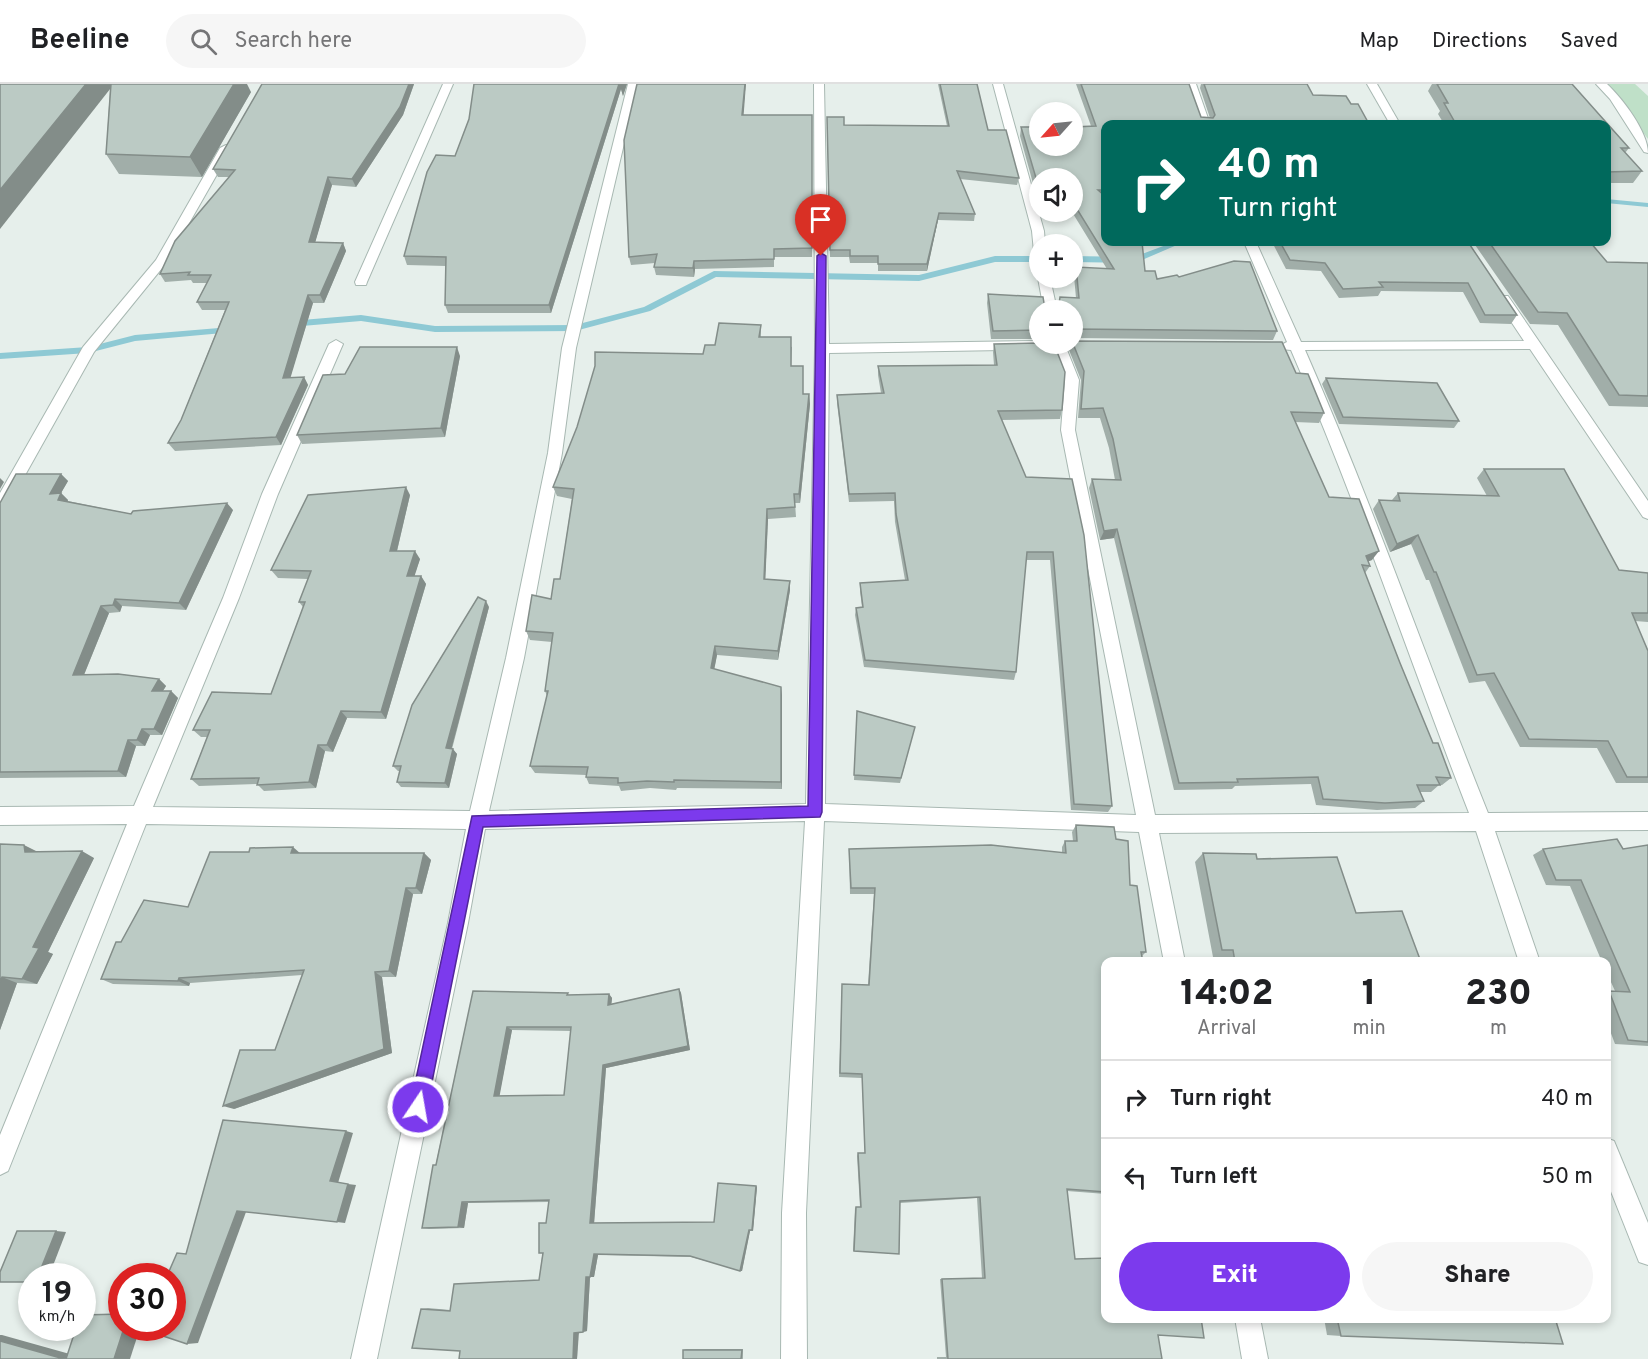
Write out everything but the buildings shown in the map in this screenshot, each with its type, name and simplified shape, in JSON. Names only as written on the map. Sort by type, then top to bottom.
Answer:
[{"type":"street","points":[[361,282],[448,84]]},
{"type":"street","points":[[364,1359],[458,923],[477,820],[515,658],[555,453],[569,348],[633,84]]},
{"type":"street","points":[[794,1359],[794,1213],[815,812],[822,349],[819,84]]},
{"type":"street","points":[[998,84],[1038,234]]},
{"type":"street","points":[[1191,84],[1204,120]]},
{"type":"street","points":[[1372,84],[1393,120]]},
{"type":"street","points":[[1601,84],[1614,97],[1648,150]]},
{"type":"street","points":[[0,507],[88,350],[161,262],[235,134]]},
{"type":"street","points":[[1252,246],[1336,437],[1482,821],[1528,957]]},
{"type":"street","points":[[1496,288],[1648,513]]},
{"type":"street","points":[[0,1163],[140,815],[231,598],[270,494],[336,344]]},
{"type":"street","points":[[822,349],[1029,345]]},
{"type":"street","points":[[1273,346],[1533,345]]},
{"type":"street","points":[[1065,354],[1072,380],[1068,430],[1174,957]]},
{"type":"street","points":[[0,816],[140,815],[477,820],[815,812],[1148,824],[1648,821]]},
{"type":"street","points":[[1611,1161],[1648,1253]]},
{"type":"street","points":[[1248,1323],[1255,1359]]},
{"type":"green space","points":[[1607,84],[1635,84],[1648,96],[1648,139]]},
{"type":"waterway","points":[[1611,201],[1648,205]]},
{"type":"waterway","points":[[1083,259],[1135,260],[1170,246]]},
{"type":"waterway","points":[[290,324],[361,318],[435,329],[575,328],[647,309],[714,274],[919,278],[995,259],[1029,259]]},
{"type":"waterway","points":[[0,356],[88,350],[135,338],[231,330]]},
{"type":"route","points":[[418,1107],[458,923],[477,820],[815,812],[822,349],[821,256]]}]
